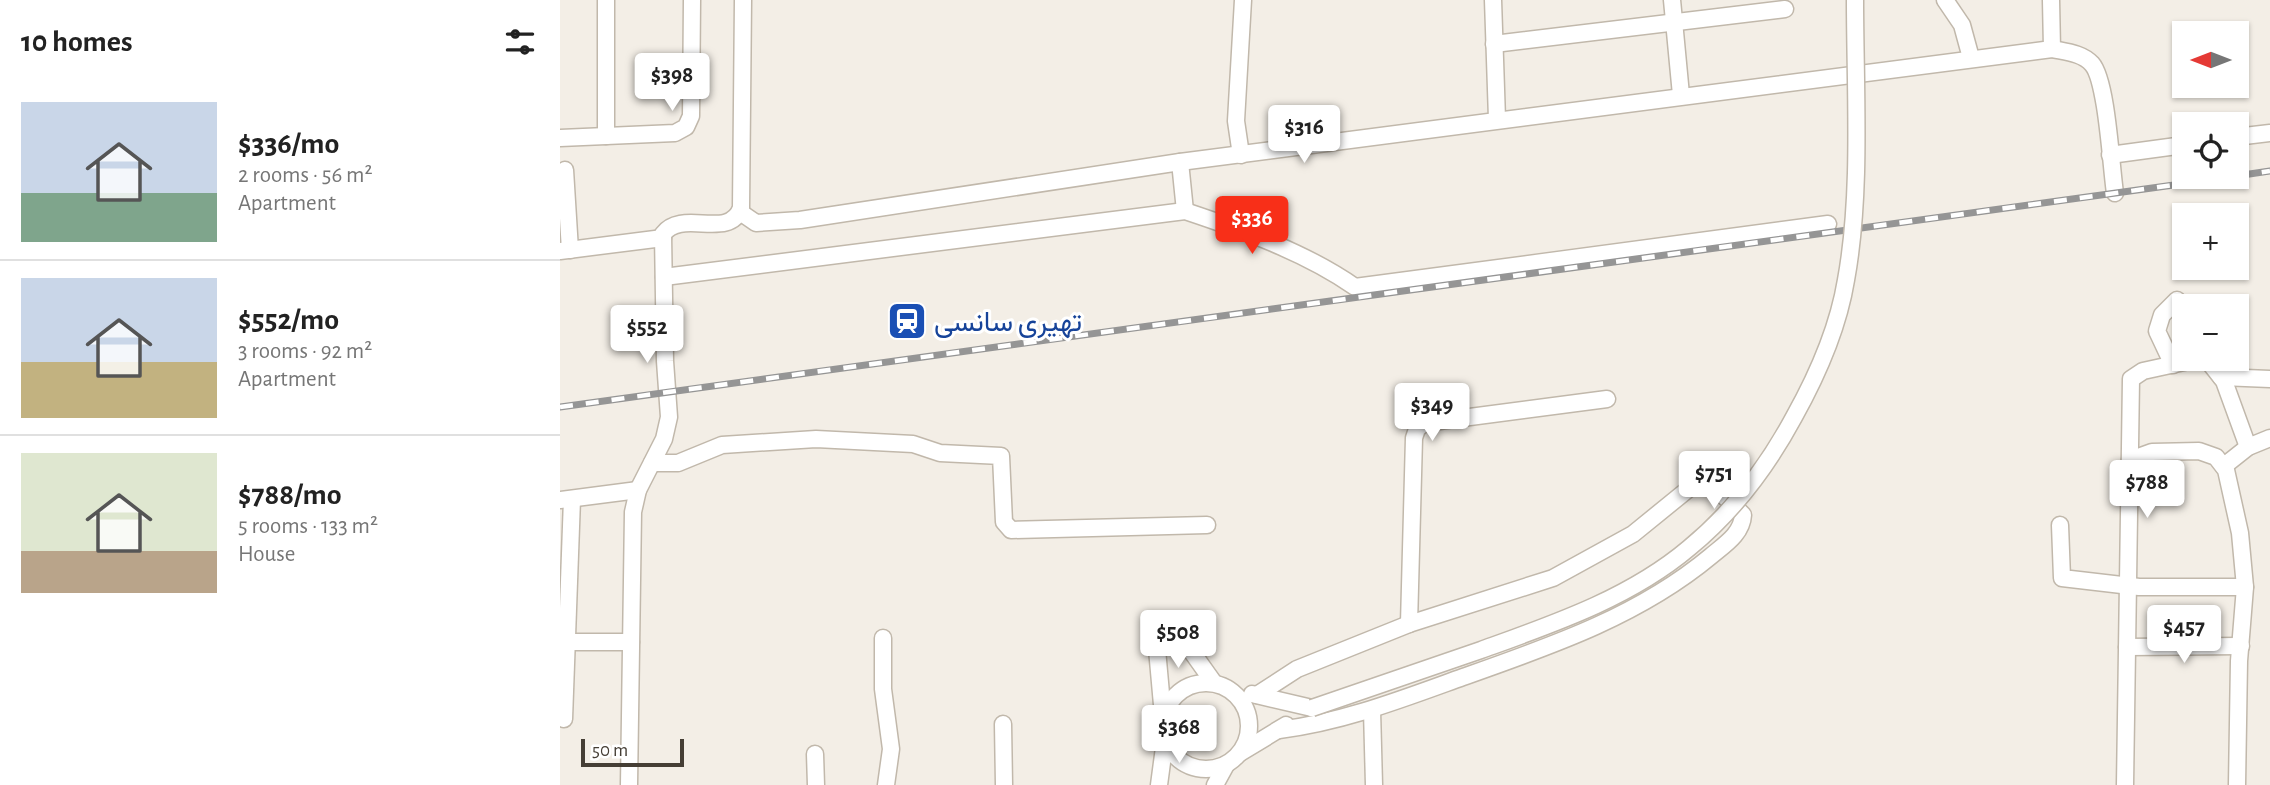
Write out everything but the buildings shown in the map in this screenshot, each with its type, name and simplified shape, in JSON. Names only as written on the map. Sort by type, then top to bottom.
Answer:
[{"type":"street","points":[[606,0],[606,136]]},
{"type":"street","points":[[560,138],[675,133],[686,127],[691,116],[692,0]]},
{"type":"street","points":[[629,785],[632,529],[638,490],[652,463],[669,417],[663,238],[674,224],[725,222],[734,219],[740,212],[743,0]]},
{"type":"street","points":[[1241,155],[1236,121],[1243,0]]},
{"type":"street","points":[[1493,0],[1497,119]]},
{"type":"street","points":[[1672,0],[1681,95]]},
{"type":"street","points":[[1215,785],[1226,765],[1240,753],[1311,708],[1549,626],[1635,586],[1689,549],[1741,499],[1778,448],[1808,392],[1840,312],[1847,276],[1853,202],[1855,0]]},
{"type":"street","points":[[1945,0],[1962,25],[1970,58]]},
{"type":"street","points":[[2050,0],[2052,49]]},
{"type":"street","points":[[1494,44],[1785,9]]},
{"type":"street","points":[[740,212],[756,223],[800,220],[1180,162],[2052,49],[2078,55],[2095,69],[2115,193]]},
{"type":"street","points":[[2249,135],[2270,133]]},
{"type":"street","points":[[2110,155],[2172,147]]},
{"type":"street","points":[[1180,162],[1185,211]]},
{"type":"street","points":[[565,170],[565,251],[663,238]]},
{"type":"street","points":[[664,277],[1185,211],[1264,240],[1337,275],[1355,287],[1828,225]]},
{"type":"street","points":[[2172,305],[2162,315],[2157,331],[2172,363]]},
{"type":"street","points":[[2125,785],[2131,379],[2138,373],[2172,365]]},
{"type":"street","points":[[2217,371],[2248,447]]},
{"type":"street","points":[[2221,377],[2270,379]]},
{"type":"street","points":[[1409,624],[1414,438],[1417,429],[1424,424],[1607,399]]},
{"type":"street","points":[[2224,466],[2248,447],[2270,438]]},
{"type":"street","points":[[652,463],[678,463],[722,445],[743,443],[816,439],[913,444],[940,453],[1000,456],[1004,522],[1011,530],[1207,525]]},
{"type":"street","points":[[2130,460],[2152,452],[2199,450],[2216,457],[2224,466],[2240,533],[2245,587],[2237,785]]},
{"type":"street","points":[[1257,695],[1297,669],[1409,624],[1553,579],[1633,534],[1697,482],[1716,488],[1743,515],[1734,536],[1686,577],[1617,618],[1373,710],[1318,725],[1279,730]]},
{"type":"street","points":[[564,719],[566,499],[638,490]]},
{"type":"street","points":[[2060,525],[2062,578],[2128,584],[2245,587]]},
{"type":"street","points":[[1159,785],[1165,740],[1156,638],[1159,624],[1172,624],[1220,685],[1240,700],[1248,717],[1248,736],[1240,753]]},
{"type":"street","points":[[883,638],[883,689],[891,749],[886,785]]},
{"type":"street","points":[[563,642],[631,642]]},
{"type":"street","points":[[2127,647],[2241,646]]},
{"type":"street","points":[[1163,719],[1173,698],[1185,688],[1199,683],[1220,685],[1311,708]]},
{"type":"street","points":[[1373,710],[1374,785]]},
{"type":"street","points":[[1003,724],[1004,785]]},
{"type":"street","points":[[1165,740],[1173,755],[1186,765],[1210,770],[1226,765]]},
{"type":"street","points":[[815,754],[816,785]]},
{"type":"railway","points":[[2249,174],[2270,171]]},
{"type":"railway","points":[[560,407],[2172,185]]},
{"type":"place","name":"تھیری سانسی","points":[[907,321]]}]
